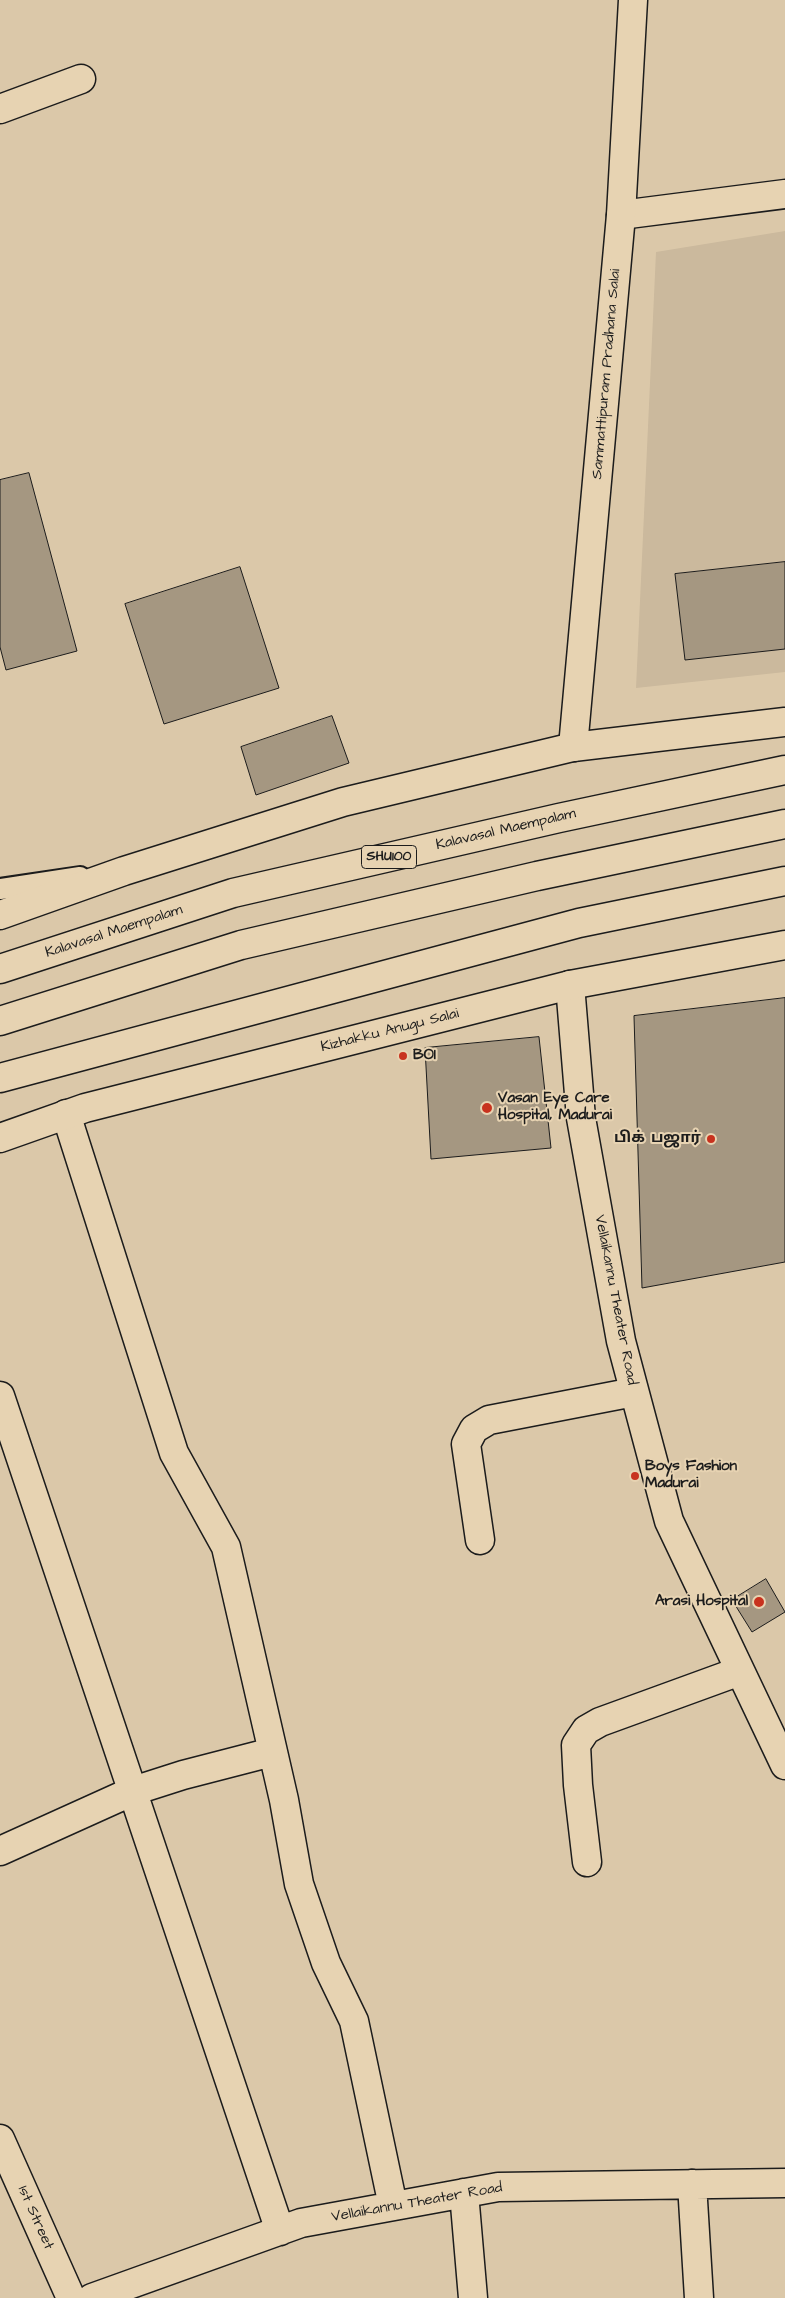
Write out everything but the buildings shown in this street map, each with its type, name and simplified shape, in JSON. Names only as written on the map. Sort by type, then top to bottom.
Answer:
[{"type":"street","name":"Sammattipuram Pradhana Salai","points":[[573,747],[621,215],[632,0]]},
{"type":"street","points":[[0,109],[81,79]]},
{"type":"street","points":[[621,215],[785,194]]},
{"type":"street","points":[[0,915],[124,871],[343,802],[573,747],[785,722]]},
{"type":"street","name":"Kalavasal Maempalam","points":[[0,970],[233,893],[559,818],[785,770]]},
{"type":"street","points":[[0,1021],[241,945],[537,876],[785,824]]},
{"type":"street","points":[[0,1078],[580,923],[785,881]]},
{"type":"street","name":"Kizhakku Anugu Salai","points":[[0,1138],[86,1108],[570,985],[785,945]]},
{"type":"street","name":"Vellaikannu Theater Road","points":[[570,985],[581,1118],[621,1341],[669,1521],[785,1765]]},
{"type":"street","points":[[66,1114],[174,1453],[226,1546],[299,1884],[326,1963],[354,2021],[393,2206]]},
{"type":"street","points":[[480,1540],[466,1444],[474,1429],[489,1420],[634,1392]]},
{"type":"street","points":[[0,1396],[280,2231]]},
{"type":"street","points":[[587,1862],[578,1785],[576,1745],[586,1730],[600,1722],[740,1671]]},
{"type":"street","points":[[0,1851],[133,1791],[183,1775],[272,1752]]},
{"type":"street","name":"1st Street","points":[[0,2139],[71,2298]]},
{"type":"street","name":"Vellaikannu Theater Road","points":[[92,2298],[301,2223],[498,2187],[785,2183]]},
{"type":"street","points":[[692,2184],[699,2298]]},
{"type":"street","points":[[464,2193],[473,2298]]},
{"type":"lane","points":[[0,889],[124,871]]},
{"type":"shaded area","points":[[785,231],[785,672],[636,688],[656,252]]},
{"type":"place","name":"BOI","points":[[403,1056]]},
{"type":"place","name":"Vasan Eye Care Hospital, Madurai","points":[[487,1108]]},
{"type":"place","name":"பிக் பஜார்","points":[[711,1139]]},
{"type":"place","name":"Boys Fashion Madurai","points":[[635,1476]]},
{"type":"place","name":"Arasi Hospital","points":[[759,1602]]}]
